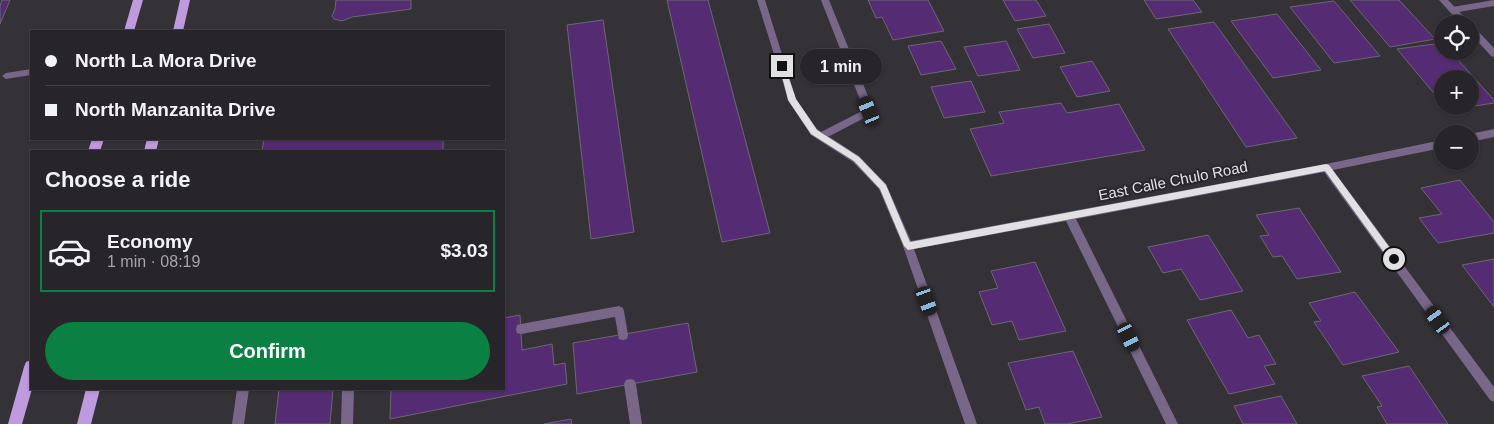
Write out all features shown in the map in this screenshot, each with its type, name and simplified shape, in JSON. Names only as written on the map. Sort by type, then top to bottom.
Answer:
[{"type":"main road","points":[[129,30],[138,0]]},
{"type":"main road","points":[[178,30],[185,0]]},
{"type":"main road","points":[[15,424],[30,371]]},
{"type":"main road","points":[[84,424],[93,390]]},
{"type":"street","points":[[761,0],[792,100],[814,132],[856,159],[883,187],[908,246],[971,424]]},
{"type":"street","points":[[822,136],[869,111],[825,0]]},
{"type":"street","points":[[1443,0],[1457,15]]},
{"type":"street","points":[[1452,10],[1494,3]]},
{"type":"street","points":[[1479,38],[1494,54]]},
{"type":"street","points":[[6,76],[30,72]]},
{"type":"street","points":[[1479,136],[1494,133]]},
{"type":"street","name":"East Calle Chulo Road","points":[[908,246],[1326,168],[1434,146]]},
{"type":"street","points":[[1326,168],[1494,396]]},
{"type":"street","points":[[1069,216],[1172,424]]},
{"type":"street","points":[[521,329],[619,311],[623,334]]},
{"type":"street","points":[[630,384],[636,424]]},
{"type":"street","points":[[238,424],[243,390]]},
{"type":"street","points":[[347,424],[348,390]]},
{"type":"building","points":[[2,0],[10,0],[0,24],[0,6]]},
{"type":"building","points":[[336,0],[411,0],[411,9],[352,17],[342,21],[334,19],[332,16]]},
{"type":"building","points":[[667,0],[708,0],[770,233],[722,242]]},
{"type":"building","points":[[868,0],[928,0],[944,31],[893,40],[882,17],[876,18]]},
{"type":"building","points":[[1003,0],[1036,0],[1046,16],[1015,21]]},
{"type":"building","points":[[1144,0],[1193,0],[1202,12],[1156,19]]},
{"type":"building","points":[[1350,0],[1399,0],[1434,38],[1390,47]]},
{"type":"building","points":[[1334,1],[1380,56],[1334,63],[1290,7]]},
{"type":"building","points":[[1277,14],[1321,70],[1273,78],[1231,21]]},
{"type":"building","points":[[603,20],[634,232],[591,239],[567,25]]},
{"type":"building","points":[[1214,22],[1297,138],[1246,147],[1168,29]]},
{"type":"building","points":[[1049,24],[1065,53],[1033,58],[1017,29]]},
{"type":"building","points":[[941,41],[956,69],[921,75],[908,46]]},
{"type":"building","points":[[1006,41],[1020,70],[978,76],[964,47]]},
{"type":"building","points":[[1434,44],[1434,60],[1458,60],[1467,70],[1434,70],[1434,93],[1397,49]]},
{"type":"building","points":[[1092,61],[1110,91],[1077,97],[1060,67]]},
{"type":"building","points":[[971,81],[985,112],[944,118],[931,87]]},
{"type":"building","points":[[1479,83],[1494,100],[1494,103],[1479,105]]},
{"type":"building","points":[[1061,103],[1067,113],[1119,104],[1145,150],[991,176],[970,129],[1004,123],[999,112]]},
{"type":"building","points":[[264,140],[443,140],[443,150],[262,150]]},
{"type":"building","points":[[1460,180],[1494,222],[1494,233],[1438,243],[1419,218],[1442,214],[1421,188]]},
{"type":"building","points":[[1299,208],[1341,272],[1297,279],[1282,256],[1273,257],[1260,236],[1269,235],[1256,215]]},
{"type":"building","points":[[1208,235],[1243,291],[1200,300],[1181,269],[1163,273],[1148,247]]},
{"type":"building","points":[[1494,259],[1494,307],[1462,265]]},
{"type":"building","points":[[1035,262],[1066,331],[1019,340],[1012,321],[992,325],[979,292],[998,288],[991,271]]},
{"type":"building","points":[[1355,292],[1399,352],[1343,365],[1314,322],[1321,321],[1309,303]]},
{"type":"building","points":[[1231,310],[1248,338],[1259,335],[1276,364],[1264,366],[1275,384],[1229,394],[1187,320]]},
{"type":"building","points":[[520,315],[522,350],[552,344],[554,365],[565,363],[567,384],[390,419],[391,390],[505,390],[505,318]]},
{"type":"building","points":[[688,323],[697,372],[577,394],[573,343]]},
{"type":"building","points":[[1073,351],[1102,417],[1067,424],[1045,424],[1039,407],[1026,410],[1008,363]]},
{"type":"building","points":[[1409,366],[1448,424],[1387,424],[1377,407],[1382,406],[1362,376]]},
{"type":"building","points":[[279,390],[333,390],[330,424],[275,424]]},
{"type":"building","points":[[1281,396],[1297,424],[1243,424],[1234,406]]},
{"type":"building","points":[[571,419],[572,424],[544,424]]},
{"type":"route","points":[[782,66],[792,100],[814,132],[856,159],[883,187],[908,246],[1326,168],[1394,259]]}]
